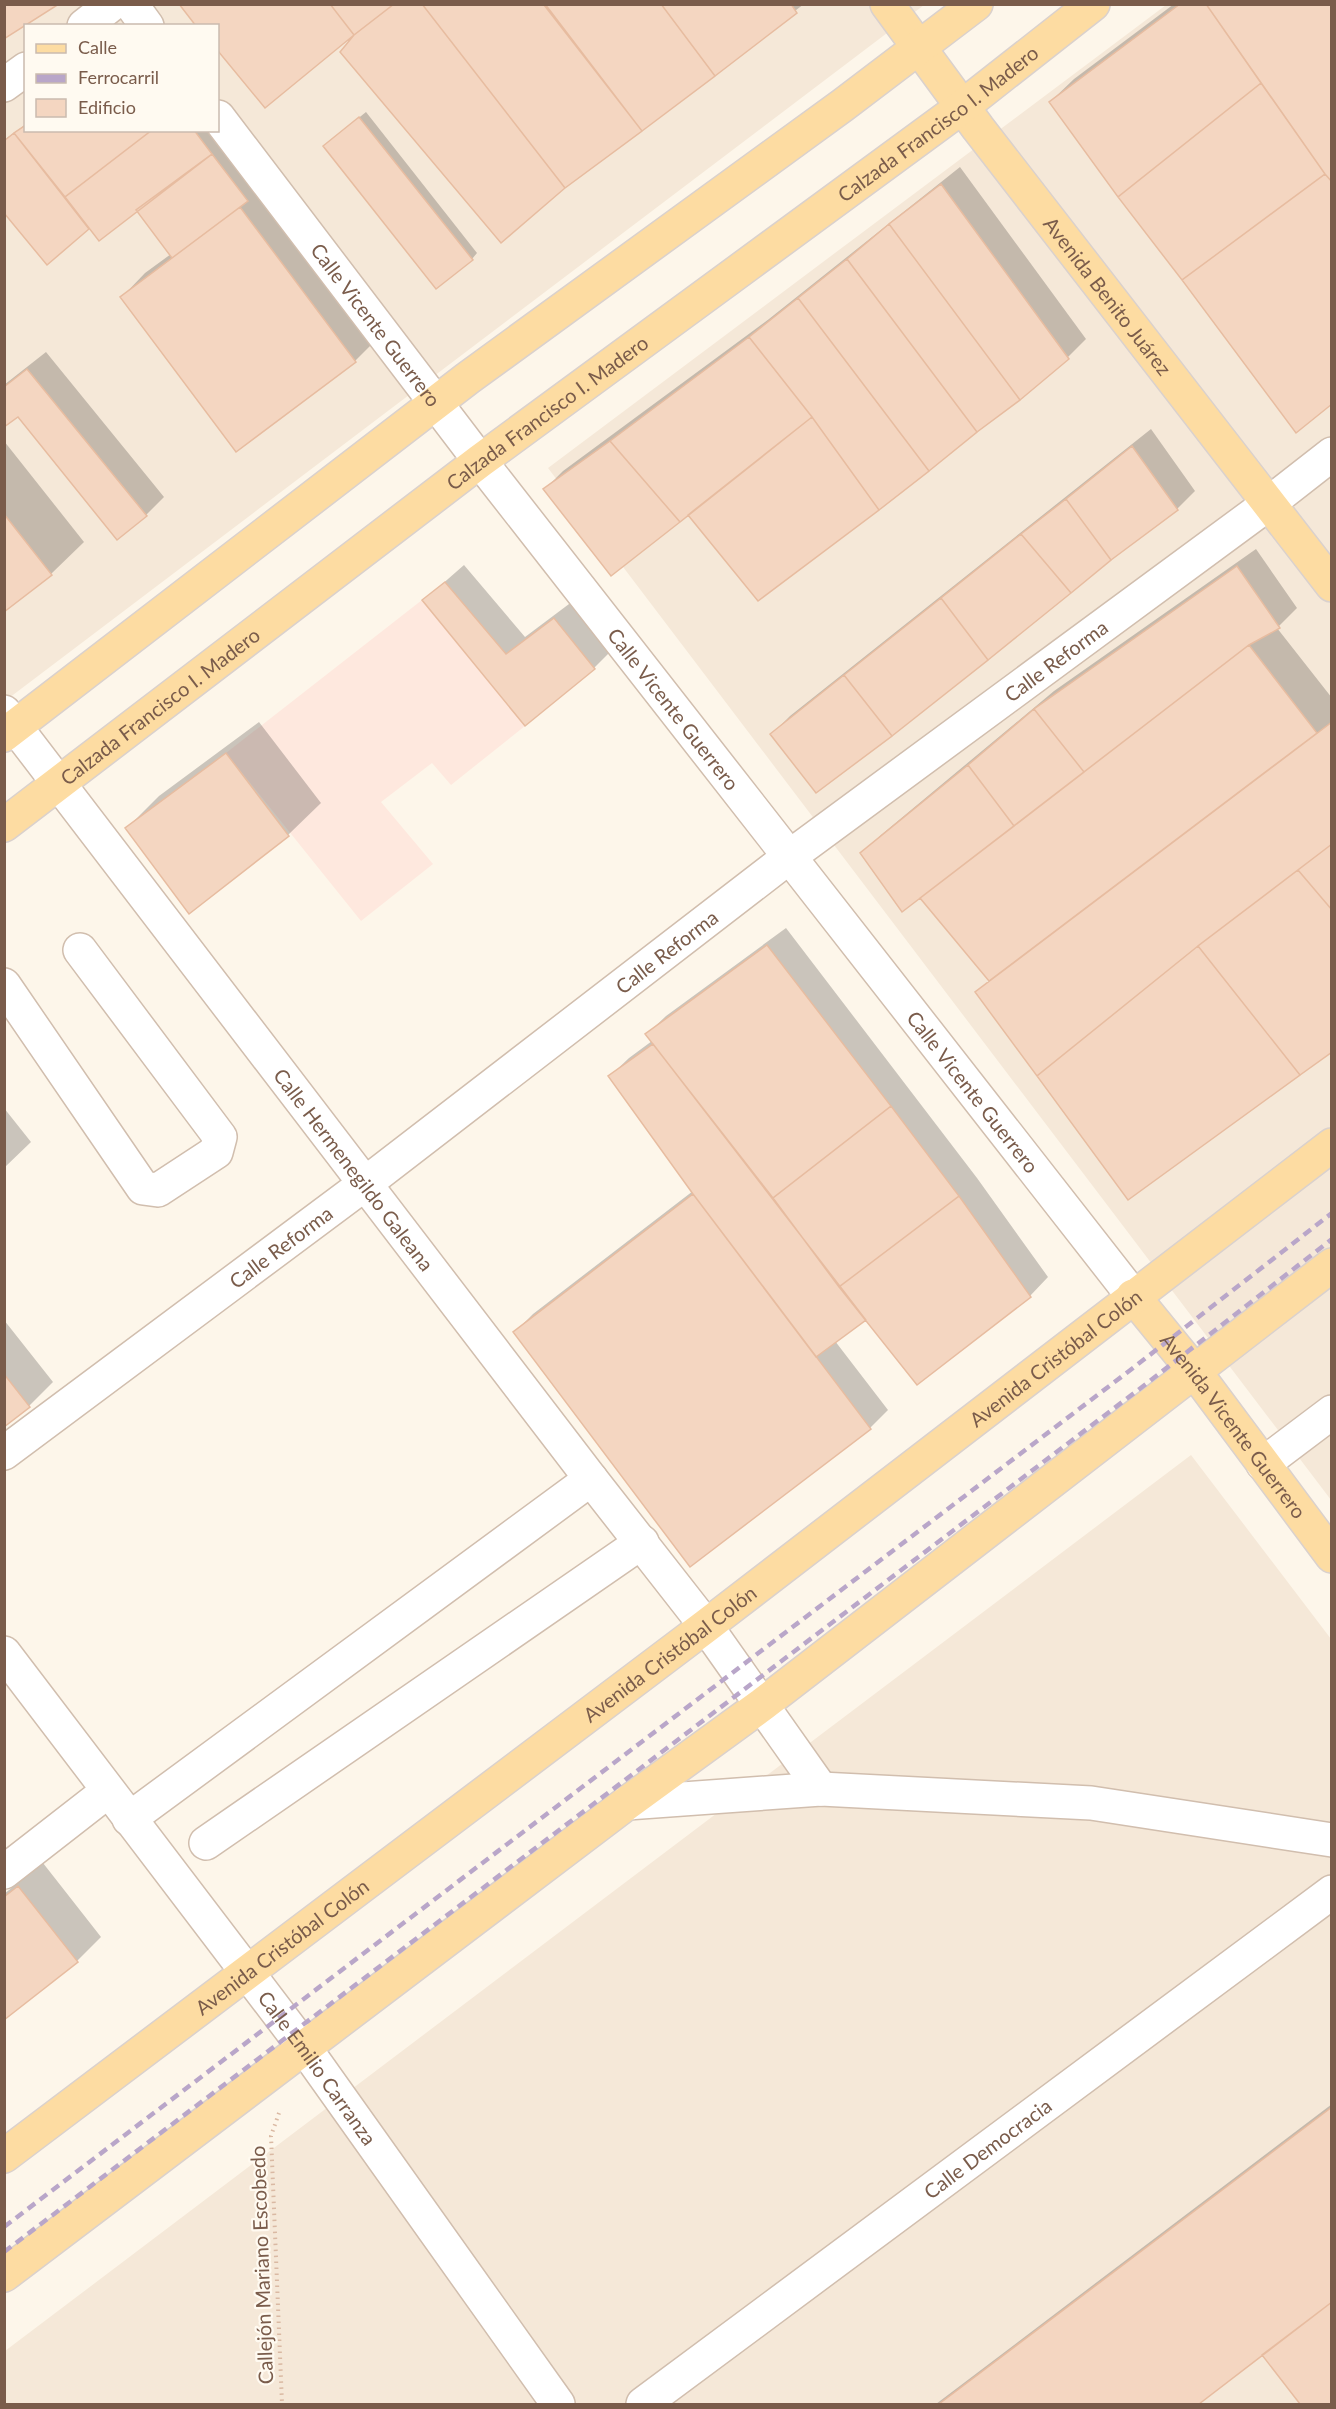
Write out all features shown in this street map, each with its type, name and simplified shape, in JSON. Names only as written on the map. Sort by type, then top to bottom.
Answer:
[{"type":"main road","name":"Avenida Benito Juárez","points":[[887,4],[962,106],[1332,585]]},
{"type":"main road","points":[[8,725],[436,403],[976,4]]},
{"type":"main road","name":"Calzada Francisco I. Madero","points":[[4,825],[480,461],[962,106],[1094,4]]},
{"type":"main road","name":"Avenida Cristóbal Colón","points":[[4,2156],[706,1626],[1332,1145]]},
{"type":"main road","points":[[4,2276],[627,1803],[763,1704],[1332,1265]]},
{"type":"main road","name":"Avenida Vicente Guerrero","points":[[1133,1296],[1195,1372],[1332,1556]]},
{"type":"street","points":[[87,24],[112,4]]},
{"type":"street","points":[[131,4],[146,24]]},
{"type":"street","points":[[4,85],[24,70]]},
{"type":"street","name":"Calle Vicente Guerrero","points":[[219,118],[480,461],[1133,1296]]},
{"type":"street","name":"Calle Reforma","points":[[4,1453],[366,1184],[789,857],[1268,504],[1332,454]]},
{"type":"street","name":"Calle Hermenegildo Galeana","points":[[8,725],[58,784],[591,1479],[642,1542],[763,1704],[820,1789]]},
{"type":"street","points":[[4,986],[143,1188],[158,1190],[216,1152],[220,1137],[80,950]]},
{"type":"street","points":[[1263,1464],[1332,1412]]},
{"type":"street","points":[[129,1819],[591,1479]]},
{"type":"street","points":[[206,1843],[642,1542]]},
{"type":"street","name":"Calle Emilio Carranza","points":[[4,1653],[246,1974],[304,2047],[558,2404]]},
{"type":"street","points":[[627,1803],[820,1789],[1091,1803],[1332,1840]]},
{"type":"street","points":[[4,1872],[108,1791]]},
{"type":"street","name":"Calle Democracia","points":[[643,2404],[1332,1892]]},
{"type":"path","name":"Callejón Mariano Escobedo","points":[[282,2404],[272,2136],[279,2112],[290,2099],[323,2074]]},
{"type":"shaded area","points":[[5,5],[924,5],[5,701]]},
{"type":"shaded area","points":[[1166,5],[1331,5],[1331,1500],[548,468]]},
{"type":"shaded area","points":[[422,600],[525,726],[451,785],[432,763],[381,802],[433,864],[361,921],[226,753]]},
{"type":"shaded area","points":[[1191,1455],[1331,1639],[1331,2404],[5,2404],[5,2351]]},
{"type":"building","points":[[4,4],[59,4],[24,24],[24,26],[4,39]]},
{"type":"building","points":[[179,4],[330,4],[354,35],[265,108],[219,52],[219,24],[194,24]]},
{"type":"building","points":[[330,4],[394,4],[354,35]]},
{"type":"building","points":[[394,4],[422,4],[565,188],[501,243],[340,52],[354,35]]},
{"type":"building","points":[[422,4],[545,4],[642,131],[565,188]]},
{"type":"building","points":[[661,4],[791,4],[797,13],[715,76]]},
{"type":"building","points":[[661,4],[715,76],[642,131],[544,5]]},
{"type":"building","points":[[1180,4],[1206,4],[1261,83],[1118,197],[1049,102]]},
{"type":"building","points":[[1206,4],[1332,4],[1332,182],[1325,174]]},
{"type":"building","points":[[1261,83],[1325,174],[1182,280],[1118,197]]},
{"type":"building","points":[[359,117],[473,260],[436,289],[323,146]]},
{"type":"building","points":[[24,126],[24,132],[149,132],[65,197],[14,133]]},
{"type":"building","points":[[149,132],[196,132],[212,154],[99,241],[65,197]]},
{"type":"building","points":[[14,133],[89,229],[47,265],[4,213],[4,141]]},
{"type":"building","points":[[212,154],[248,201],[172,258],[136,210]]},
{"type":"building","points":[[1325,174],[1332,182],[1332,404],[1296,433],[1182,280]]},
{"type":"building","points":[[941,184],[1069,359],[1020,400],[889,224]]},
{"type":"building","points":[[240,207],[356,362],[236,452],[120,297]]},
{"type":"building","points":[[889,224],[1020,400],[977,432],[847,259]]},
{"type":"building","points":[[847,259],[977,432],[929,471],[798,298]]},
{"type":"building","points":[[798,298],[929,471],[879,510],[812,417],[749,337]]},
{"type":"building","points":[[749,337],[812,417],[680,522],[610,441]]},
{"type":"building","points":[[27,369],[147,516],[117,540],[18,417],[4,427],[4,387]]},
{"type":"building","points":[[812,417],[879,510],[758,601],[688,515]]},
{"type":"building","points":[[610,441],[680,522],[611,576],[543,489]]},
{"type":"building","points":[[1132,446],[1178,510],[1111,560],[1066,499]]},
{"type":"building","points":[[1066,499],[1111,560],[1071,593],[1021,534]]},
{"type":"building","points":[[4,514],[52,575],[4,612]]},
{"type":"building","points":[[1021,534],[1071,593],[988,660],[941,598]]},
{"type":"building","points":[[1237,566],[1280,628],[1249,645],[1084,772],[1034,709]]},
{"type":"building","points":[[445,582],[506,654],[554,618],[595,669],[525,726],[422,600]]},
{"type":"building","points":[[941,598],[988,660],[892,736],[844,675]]},
{"type":"building","points":[[1249,645],[1317,733],[989,981],[920,898]]},
{"type":"building","points":[[844,675],[892,736],[816,793],[770,734]]},
{"type":"building","points":[[1034,709],[1084,772],[1014,826],[968,765]]},
{"type":"building","points":[[1332,722],[1332,844],[1198,946],[1037,1076],[975,992]]},
{"type":"building","points":[[226,753],[289,836],[189,914],[125,828]]},
{"type":"building","points":[[968,765],[1014,826],[902,912],[860,853]]},
{"type":"building","points":[[1332,844],[1332,910],[1298,870]]},
{"type":"building","points":[[1298,870],[1332,910],[1332,1052],[1300,1075],[1198,946]]},
{"type":"building","points":[[767,945],[891,1106],[773,1198],[645,1034]]},
{"type":"building","points":[[1198,946],[1300,1075],[1128,1200],[1037,1076]]},
{"type":"building","points":[[653,1044],[866,1320],[816,1357],[693,1194],[608,1076]]},
{"type":"building","points":[[891,1106],[959,1196],[839,1287],[773,1198]]},
{"type":"building","points":[[693,1194],[871,1429],[690,1567],[513,1332]]},
{"type":"building","points":[[959,1196],[1031,1297],[917,1385],[839,1287]]},
{"type":"building","points":[[4,1374],[30,1407],[4,1427]]},
{"type":"building","points":[[18,1886],[78,1962],[4,2020],[4,1897]]},
{"type":"building","points":[[1332,2107],[1332,2302],[1199,2404],[939,2404]]},
{"type":"building","points":[[1332,2302],[1332,2404],[1300,2404],[1262,2355]]},
{"type":"railway","points":[[4,2227],[1133,1368],[1332,1213]]},
{"type":"railway","points":[[4,2252],[1146,1384],[1332,1239]]}]
